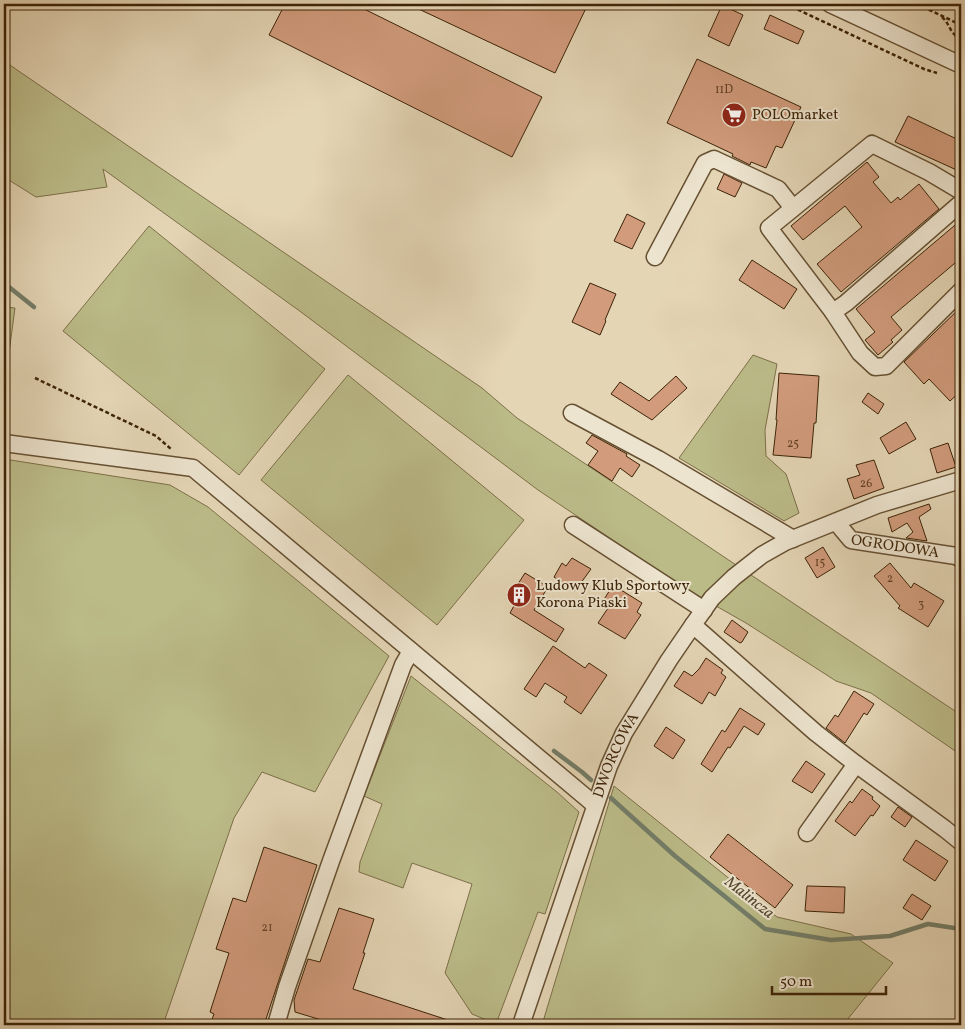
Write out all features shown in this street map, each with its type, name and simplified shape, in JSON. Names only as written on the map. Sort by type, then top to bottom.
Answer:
[{"type":"street","points":[[830,4],[958,73]]},
{"type":"street","points":[[961,191],[929,172],[872,144],[769,228],[833,312],[860,353],[875,367],[886,366],[961,292]]},
{"type":"street","points":[[655,257],[705,163],[714,159],[778,189],[794,208]]},
{"type":"street","points":[[833,312],[961,203]]},
{"type":"street","points":[[572,413],[658,459],[793,539]]},
{"type":"street","points":[[4,443],[193,468],[595,805]]},
{"type":"street","name":"DWORCOWA","points":[[521,1025],[609,766],[624,733],[669,660],[712,598],[734,577],[762,555],[793,539],[877,506],[961,480]]},
{"type":"street","name":"OGRODOWA","points":[[836,522],[851,540],[956,556],[961,559]]},
{"type":"street","points":[[573,525],[704,610]]},
{"type":"street","points":[[693,625],[816,733],[945,828],[961,842]]},
{"type":"street","points":[[276,1025],[287,986],[334,852],[403,665],[411,651]]},
{"type":"street","points":[[808,833],[856,764]]},
{"type":"path","points":[[786,4],[924,69],[942,74]]},
{"type":"path","points":[[917,4],[961,25]]},
{"type":"path","points":[[940,15],[961,41]]},
{"type":"path","points":[[958,73],[961,83]]},
{"type":"path","points":[[36,378],[156,436],[171,449]]},
{"type":"green space","points":[[4,61],[482,388],[517,418],[961,715],[961,755],[871,693],[836,681],[746,623],[686,589],[538,490],[301,312],[103,169],[107,187],[36,197],[4,177]]},
{"type":"green space","points":[[149,226],[325,369],[239,475],[63,331]]},
{"type":"green space","points":[[4,307],[15,308],[4,390]]},
{"type":"green space","points":[[753,355],[777,364],[765,430],[766,456],[786,474],[799,513],[784,521],[679,458]]},
{"type":"green space","points":[[348,375],[524,520],[437,625],[261,480]]},
{"type":"green space","points":[[4,459],[170,485],[208,507],[389,656],[315,792],[262,772],[234,818],[163,1025],[4,1025]]},
{"type":"green space","points":[[411,676],[557,792],[579,812],[545,914],[538,912],[496,1024],[472,1014],[445,973],[472,884],[412,863],[403,888],[359,872],[360,862],[382,804],[364,796]]},
{"type":"green space","points":[[614,786],[777,917],[851,934],[893,963],[843,1025],[542,1025]]},
{"type":"building","points":[[285,4],[354,4],[542,97],[512,157],[269,35]]},
{"type":"building","points":[[408,4],[588,4],[555,73]]},
{"type":"building","points":[[722,5],[743,15],[729,46],[708,36]]},
{"type":"building","points":[[770,15],[804,31],[798,44],[764,29]]},
{"type":"building","name":"POLOmarket","points":[[697,59],[801,107],[782,148],[776,146],[766,168],[751,162],[750,165],[732,156],[733,154],[667,123]]},
{"type":"building","points":[[908,116],[961,141],[961,172],[895,142]]},
{"type":"building","points":[[867,162],[879,177],[873,182],[891,203],[898,197],[900,200],[919,184],[939,209],[841,292],[817,264],[862,227],[845,206],[803,240],[791,226]]},
{"type":"building","points":[[724,174],[742,183],[735,197],[717,189]]},
{"type":"building","points":[[627,214],[645,223],[632,249],[614,241]]},
{"type":"building","points":[[961,220],[961,258],[891,317],[902,330],[891,340],[893,342],[878,355],[865,340],[875,332],[856,309]]},
{"type":"building","points":[[752,260],[797,289],[784,309],[739,280]]},
{"type":"building","points":[[590,283],[616,294],[600,335],[572,322]]},
{"type":"building","points":[[961,307],[961,391],[950,401],[929,379],[924,384],[904,362]]},
{"type":"building","points":[[779,373],[819,376],[816,423],[814,423],[811,458],[773,455]]},
{"type":"building","points":[[676,376],[687,388],[652,420],[611,394],[620,382],[649,401]]},
{"type":"building","points":[[868,393],[884,404],[878,414],[862,402]]},
{"type":"building","points":[[906,422],[916,439],[889,454],[880,438]]},
{"type":"building","points":[[592,435],[627,454],[626,456],[640,465],[632,477],[620,468],[612,481],[588,465],[598,451],[586,443]]},
{"type":"building","points":[[948,443],[956,467],[937,473],[930,449]]},
{"type":"building","points":[[874,460],[884,488],[854,499],[847,479],[860,475],[856,465]]},
{"type":"building","points":[[929,504],[931,509],[919,517],[927,541],[906,538],[913,532],[907,523],[892,532],[888,518]]},
{"type":"building","points":[[823,547],[835,567],[817,578],[805,558]]},
{"type":"building","points":[[572,558],[591,569],[575,591],[554,577],[562,563],[566,566]]},
{"type":"building","points":[[890,563],[911,588],[914,583],[944,601],[928,627],[898,608],[900,606],[874,576]]},
{"type":"building","points":[[525,573],[548,587],[534,610],[564,629],[556,642],[510,613],[516,602],[509,598]]},
{"type":"building","points":[[613,585],[642,603],[637,612],[641,615],[625,639],[598,623],[610,605],[603,601]]},
{"type":"building","points":[[732,620],[748,632],[740,643],[724,632]]},
{"type":"building","points":[[553,646],[585,668],[589,663],[607,675],[581,714],[564,702],[567,697],[545,683],[536,697],[524,689]]},
{"type":"building","points":[[706,658],[723,670],[721,673],[726,677],[715,696],[709,692],[702,704],[674,686],[684,671],[692,676]]},
{"type":"building","points":[[854,691],[874,704],[867,715],[864,713],[845,743],[826,728],[835,715],[838,717]]},
{"type":"building","points":[[740,708],[765,724],[758,735],[744,726],[712,772],[701,764],[722,730],[725,732]]},
{"type":"building","points":[[666,727],[685,740],[673,759],[654,746]]},
{"type":"building","points":[[806,761],[825,774],[812,793],[792,781]]},
{"type":"building","points":[[862,789],[873,797],[872,799],[880,806],[855,836],[835,821]]},
{"type":"building","points":[[898,807],[912,817],[905,827],[891,817]]},
{"type":"building","points":[[728,834],[793,885],[775,908],[710,857]]},
{"type":"building","points":[[916,840],[948,861],[935,881],[903,860]]},
{"type":"building","points":[[264,847],[317,865],[264,1025],[210,1025],[214,1014],[210,1012],[229,953],[216,949],[233,898],[246,902]]},
{"type":"building","points":[[807,886],[845,887],[844,913],[805,911]]},
{"type":"building","points":[[912,894],[931,906],[922,920],[903,908]]},
{"type":"building","points":[[339,908],[374,919],[353,989],[457,1023],[457,1025],[338,1025],[295,1012],[294,1000],[308,959],[320,962]]},
{"type":"waterway","name":"Malincza","points":[[4,283],[34,307]]},
{"type":"waterway","name":"Malincza","points":[[554,751],[591,780]]},
{"type":"waterway","name":"Malincza","points":[[611,798],[675,856],[765,929],[831,940],[890,936],[928,924],[961,929]]},
{"type":"place","name":"POLOmarket","points":[[734,115]]},
{"type":"place","name":"Ludowy Klub Sportowy Korona Piaski","points":[[519,595]]}]
